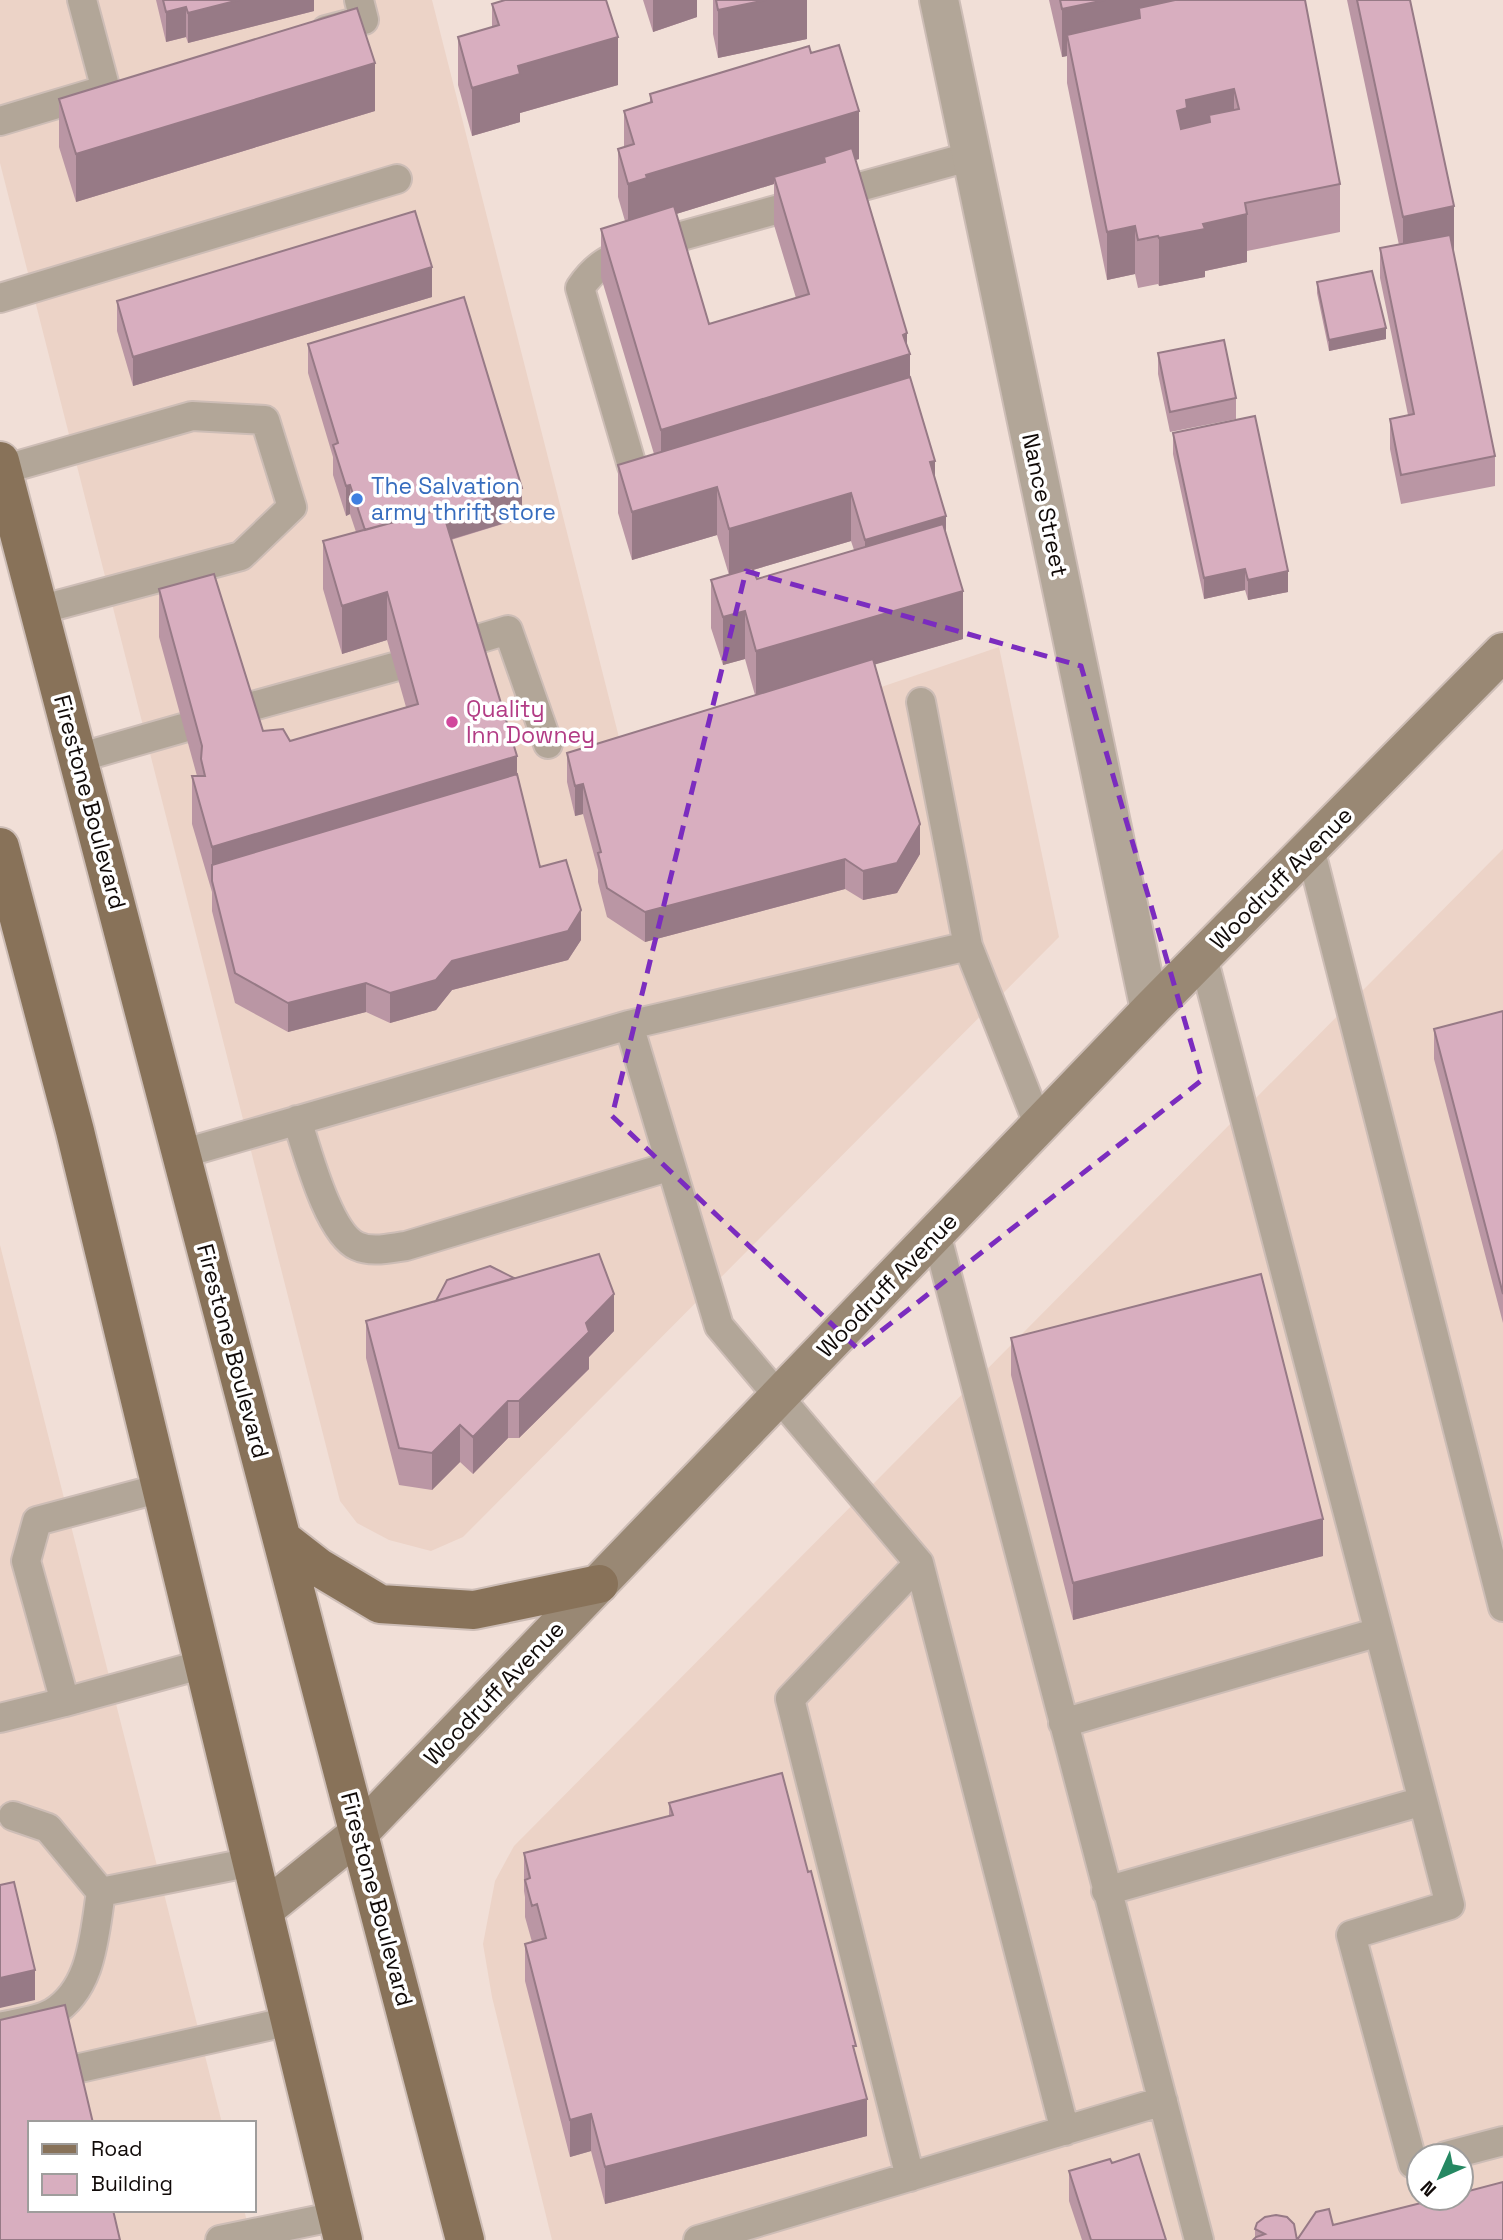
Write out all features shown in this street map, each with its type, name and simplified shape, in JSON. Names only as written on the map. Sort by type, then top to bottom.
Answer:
[{"type":"main road","name":"Firestone Boulevard","points":[[1,466],[465,2240]]},
{"type":"main road","name":"Woodruff Avenue","points":[[264,1910],[359,1833],[1150,1010],[1503,652]]},
{"type":"main road","points":[[0,848],[75,1131],[340,2228]]},
{"type":"main road","points":[[282,1539],[318,1567],[380,1604],[474,1610],[598,1584]]},
{"type":"street","name":"Nance Street","points":[[939,0],[1150,1010]]},
{"type":"lane","points":[[0,121],[118,86],[82,0]]},
{"type":"lane","points":[[300,37],[364,20],[359,0]]},
{"type":"lane","points":[[632,466],[580,288],[591,272],[608,258],[638,248],[972,156]]},
{"type":"lane","points":[[0,298],[397,180]]},
{"type":"lane","points":[[1,466],[192,416],[265,420],[292,507],[241,556],[39,610]]},
{"type":"lane","points":[[468,642],[508,630],[548,744]]},
{"type":"lane","points":[[242,709],[394,667]]},
{"type":"lane","points":[[921,702],[968,946],[1040,1126]]},
{"type":"lane","points":[[78,758],[183,728]]},
{"type":"lane","points":[[1310,848],[1503,1607]]},
{"type":"lane","points":[[181,1154],[629,1025],[968,946]]},
{"type":"lane","points":[[1203,957],[1450,1905],[1351,1935],[1407,2142]]},
{"type":"lane","points":[[629,1025],[719,1326],[919,1563],[1065,2131]]},
{"type":"lane","points":[[297,1120],[327,1209],[341,1233],[356,1246],[377,1250],[418,1242],[671,1166]]},
{"type":"lane","points":[[936,1233],[1199,2240]]},
{"type":"lane","points":[[65,1702],[26,1560],[37,1521],[161,1488]]},
{"type":"lane","points":[[910,2177],[790,1699],[919,1563]]},
{"type":"lane","points":[[1063,1723],[1379,1632]]},
{"type":"lane","points":[[0,1718],[204,1664]]},
{"type":"lane","points":[[1106,1891],[1423,1801]]},
{"type":"lane","points":[[0,2027],[51,2014],[75,1994],[90,1960],[101,1892],[48,1828],[13,1816]]},
{"type":"lane","points":[[101,1892],[252,1862]]},
{"type":"lane","points":[[71,2070],[290,2021]]},
{"type":"lane","points":[[698,2240],[1163,2101]]},
{"type":"lane","points":[[1475,2148],[1503,2141]]},
{"type":"lane","points":[[220,2240],[340,2228]]},
{"type":"highlighted area","points":[[746,571],[1081,666],[1202,1080],[858,1349],[612,1116]]},
{"type":"shaded area","points":[[0,0],[432,0],[628,773],[999,647],[1059,937],[463,1537],[431,1551],[389,1540],[357,1523],[340,1501],[0,163]]},
{"type":"shaded area","points":[[1503,849],[1503,2240],[552,2240],[492,1997],[483,1944],[495,1881],[514,1846]]},
{"type":"shaded area","points":[[0,1245],[221,2121],[28,2121],[28,2212],[245,2212],[252,2240],[0,2240]]},
{"type":"building","points":[[163,0],[239,0],[188,13],[186,7],[166,12]]},
{"type":"building","points":[[505,0],[606,0],[618,37],[518,66],[520,74],[472,88],[458,37],[499,25],[492,4]]},
{"type":"building","points":[[716,0],[766,0],[718,10]]},
{"type":"building","points":[[1060,0],[1105,0],[1062,9]]},
{"type":"building","points":[[1175,0],[1305,0],[1340,184],[1245,203],[1247,214],[1203,224],[1205,229],[1138,240],[1135,226],[1107,232],[1067,35],[1140,18],[1139,8]],"holes":[[[1234,89],[1239,109],[1209,115],[1210,122],[1181,129],[1177,111],[1187,108],[1186,100]]]},
{"type":"building","points":[[1357,0],[1410,0],[1454,206],[1403,217]]},
{"type":"building","points":[[357,8],[375,63],[76,154],[59,99]]},
{"type":"building","points":[[839,45],[859,111],[646,175],[647,178],[628,184],[618,149],[634,144],[624,111],[652,102],[650,94],[809,46],[811,53]]},
{"type":"building","points":[[852,148],[907,333],[903,335],[910,354],[661,430],[601,229],[674,206],[709,324],[809,294],[774,177],[825,162],[824,157]]},
{"type":"building","points":[[415,211],[432,267],[133,357],[117,301]]},
{"type":"building","points":[[1450,235],[1495,456],[1401,475],[1390,419],[1414,414],[1380,248]]},
{"type":"building","points":[[1372,271],[1386,328],[1329,340],[1317,282]]},
{"type":"building","points":[[464,297],[522,488],[443,512],[442,509],[365,530],[350,485],[346,486],[333,445],[338,443],[308,344]]},
{"type":"building","points":[[1224,340],[1236,398],[1170,412],[1158,353]]},
{"type":"building","points":[[910,377],[935,461],[930,462],[946,516],[865,540],[851,493],[729,529],[717,487],[632,512],[618,465]]},
{"type":"building","points":[[1255,416],[1288,571],[1248,580],[1245,569],[1204,578],[1173,433]]},
{"type":"building","name":"Quality Inn Downey","points":[[442,509],[517,756],[212,847],[192,776],[205,776],[201,759],[202,746],[159,589],[214,574],[263,731],[283,729],[290,741],[418,704],[387,592],[342,606],[323,541]]},
{"type":"building","points":[[943,524],[963,591],[756,651],[745,611],[723,617],[711,580],[752,568],[757,579]]},
{"type":"building","points":[[873,659],[920,824],[897,863],[863,871],[845,859],[645,912],[607,888],[598,853],[601,852],[583,784],[575,786],[567,753]]},
{"type":"building","points":[[517,774],[540,867],[566,860],[581,910],[568,931],[452,961],[436,980],[390,993],[366,983],[288,1003],[235,973],[212,881],[212,865]]},
{"type":"building","points":[[1503,1011],[1503,1294],[1434,1029]]},
{"type":"building","points":[[599,1254],[614,1294],[586,1323],[589,1332],[519,1401],[508,1401],[473,1437],[460,1425],[432,1453],[399,1448],[366,1321]]},
{"type":"building","points":[[490,1266],[514,1278],[436,1301],[447,1280]]},
{"type":"building","points":[[1261,1274],[1323,1519],[1073,1583],[1011,1338]]},
{"type":"building","points":[[782,1773],[808,1872],[811,1871],[867,2099],[605,2167],[591,2114],[570,2120],[525,1944],[546,1938],[537,1904],[532,1906],[525,1880],[530,1878],[524,1853],[673,1815],[669,1803]]},
{"type":"building","points":[[14,1882],[35,1970],[0,1978],[0,1885]]},
{"type":"building","points":[[65,2005],[93,2121],[28,2121],[28,2212],[113,2212],[120,2240],[0,2240],[0,2020]]},
{"type":"building","points":[[1139,2154],[1166,2240],[1091,2240],[1069,2171],[1110,2159],[1112,2163]]},
{"type":"building","points":[[1503,2182],[1503,2240],[1297,2240],[1316,2212],[1329,2209],[1333,2225],[1405,2207],[1405,2212],[1475,2212],[1475,2189]]},
{"type":"building","points":[[1265,2217],[1287,2217],[1294,2224],[1297,2240],[1253,2240],[1265,2234],[1255,2229],[1257,2223]]},
{"type":"place","name":"The Salvation army thrift store","points":[[357,499]]},
{"type":"place","name":"Quality Inn Downey","points":[[452,722]]}]
